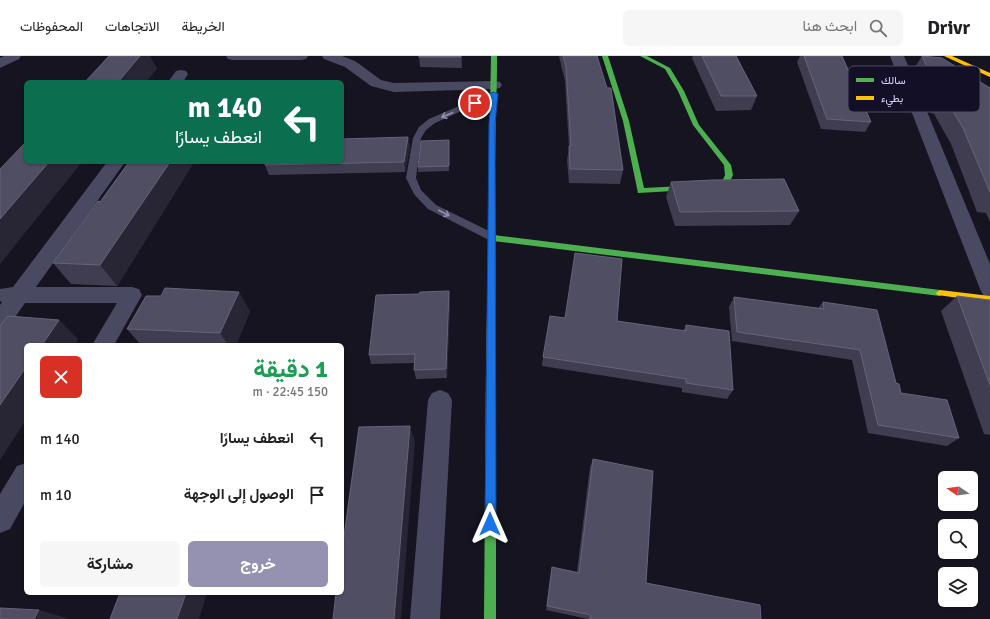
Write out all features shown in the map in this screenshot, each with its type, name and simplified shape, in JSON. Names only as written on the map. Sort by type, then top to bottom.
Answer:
[{"type":"street","points":[[0,64],[14,56]]},
{"type":"street","points":[[233,56],[301,56]]},
{"type":"street","points":[[329,56],[350,64],[376,83],[394,88],[495,89]]},
{"type":"street","points":[[490,619],[493,238],[492,124],[495,89],[494,56]]},
{"type":"street","points":[[605,56],[626,121],[641,191],[724,186],[729,175],[727,165],[696,125],[678,85],[667,68],[643,56]]},
{"type":"street","points":[[897,56],[901,66]]},
{"type":"street","points":[[947,56],[970,66]]},
{"type":"street","points":[[980,71],[990,75]]},
{"type":"street","points":[[919,112],[990,289]]},
{"type":"street","points":[[0,321],[9,295],[114,164]]},
{"type":"street","points":[[493,238],[990,299]]},
{"type":"street","points":[[9,295],[132,295],[104,343]]},
{"type":"street","points":[[425,619],[440,400]]},
{"type":"street","points":[[0,519],[24,478]]},
{"type":"lane","points":[[493,238],[432,207],[416,192],[410,178],[417,138],[422,129],[432,121],[495,89]]},
{"type":"building","points":[[109,56],[140,56],[120,80],[87,80]]},
{"type":"building","points":[[461,56],[461,57],[419,57]]},
{"type":"building","points":[[563,56],[597,56],[607,88],[611,88],[623,170],[570,169],[569,146],[571,146],[566,67]]},
{"type":"building","points":[[702,56],[736,56],[757,96],[721,96]]},
{"type":"building","points":[[804,56],[842,56],[848,70],[848,112],[867,112],[871,122],[827,119]]},
{"type":"building","points":[[922,56],[942,58],[955,66],[926,66]]},
{"type":"building","points":[[980,82],[990,88],[990,192],[963,128],[953,112],[980,112]]},
{"type":"building","points":[[408,137],[404,162],[344,163],[344,139]]},
{"type":"building","points":[[449,140],[449,166],[418,167],[421,141]]},
{"type":"building","points":[[24,144],[24,164],[47,164],[0,219],[0,169]]},
{"type":"building","points":[[128,164],[169,164],[100,265],[53,263],[98,201],[100,202]]},
{"type":"building","points":[[265,164],[311,164],[265,165]]},
{"type":"building","points":[[784,179],[799,211],[680,212],[671,182],[713,180]]},
{"type":"building","points":[[575,253],[622,259],[617,321],[686,331],[686,325],[729,331],[733,390],[686,383],[686,379],[543,357],[550,316],[565,318]]},
{"type":"building","points":[[165,288],[239,292],[220,333],[127,329],[146,296],[161,296]]},
{"type":"building","points":[[449,291],[446,369],[414,370],[415,354],[369,355],[376,295],[419,294],[420,292]]},
{"type":"building","points":[[957,296],[990,300],[990,385]]},
{"type":"building","points":[[734,297],[824,309],[823,302],[877,310],[896,383],[899,384],[901,393],[947,400],[959,438],[878,425],[860,350],[737,332]]},
{"type":"building","points":[[8,316],[59,320],[43,343],[24,343],[24,370],[0,405],[0,326]]},
{"type":"building","points":[[410,426],[394,619],[333,619],[336,595],[344,595],[344,536],[359,427]]},
{"type":"building","points":[[593,459],[653,471],[646,583],[760,605],[761,619],[590,619],[591,615],[547,606],[552,567],[579,573]]},
{"type":"building","points":[[119,595],[185,595],[177,619],[110,619]]},
{"type":"building","points":[[0,608],[39,610],[34,619],[0,619]]},
{"type":"traffic: fast","points":[[492,163],[494,56]]},
{"type":"traffic: fast","points":[[605,56],[626,121],[641,191],[724,186],[729,175],[727,165],[696,125],[681,91],[667,68],[643,56]]},
{"type":"traffic: fast","points":[[493,238],[940,293]]},
{"type":"traffic: fast","points":[[490,619],[491,362]]},
{"type":"traffic: slow","points":[[947,56],[970,66]]},
{"type":"traffic: slow","points":[[980,71],[990,75]]},
{"type":"traffic: slow","points":[[491,362],[492,163]]},
{"type":"traffic: slow","points":[[940,293],[990,299]]},
{"type":"route","points":[[475,103],[495,94],[492,124],[493,238],[490,524]]}]
